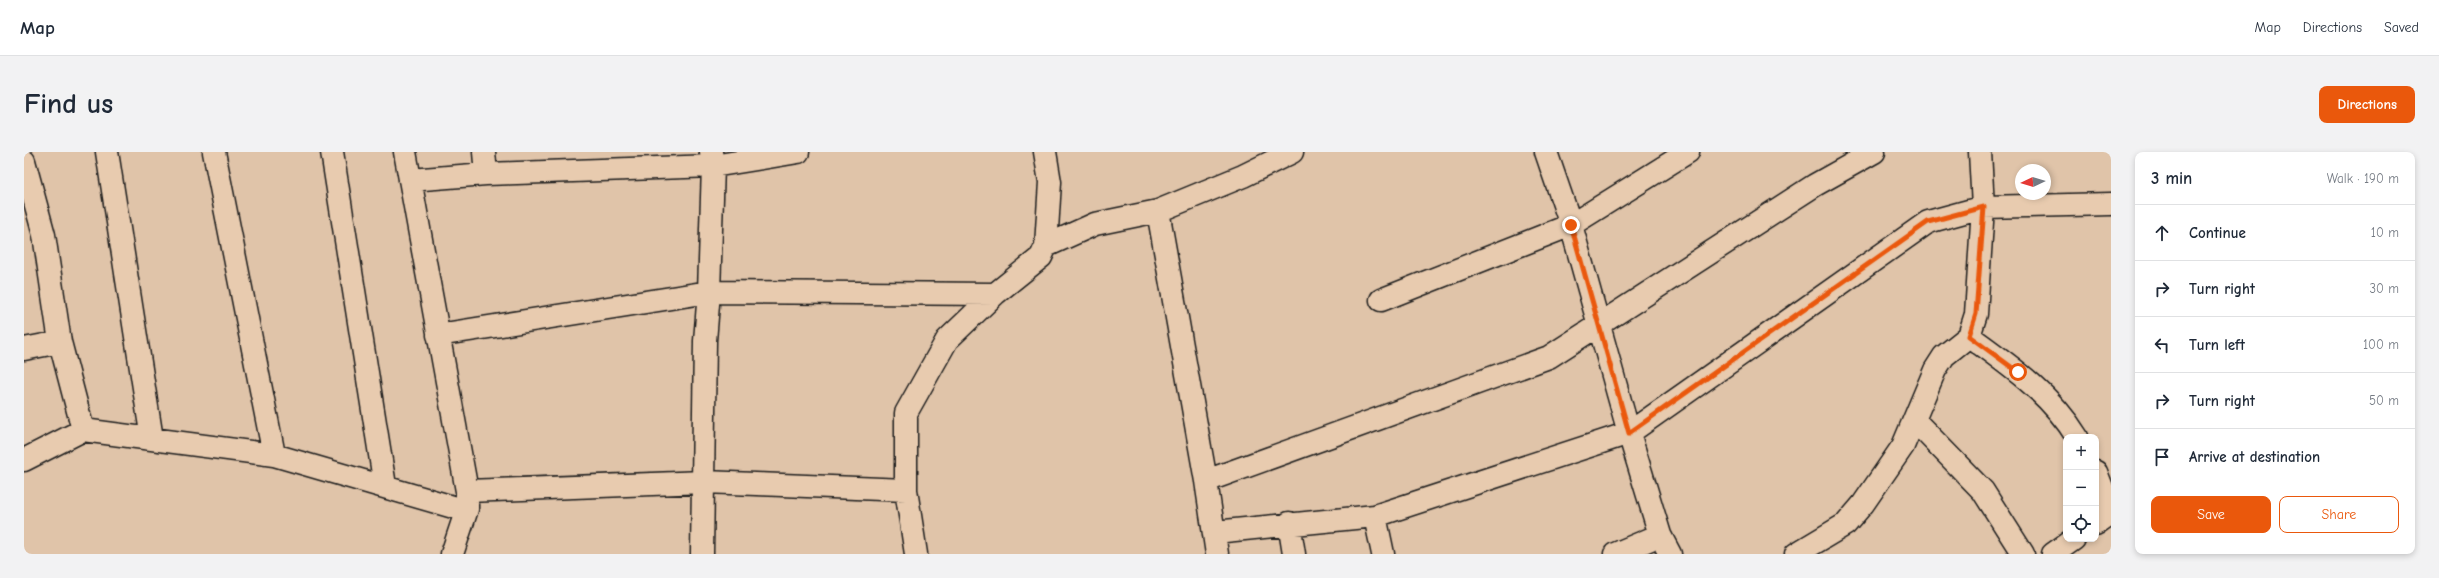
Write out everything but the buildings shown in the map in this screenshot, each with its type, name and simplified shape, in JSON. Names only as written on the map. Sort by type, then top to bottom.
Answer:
[{"type":"street","points":[[106,152],[152,439]]},
{"type":"street","points":[[214,152],[274,454]]},
{"type":"street","points":[[332,152],[385,486]]},
{"type":"street","points":[[404,152],[467,500],[452,554]]},
{"type":"street","points":[[484,152],[486,174]]},
{"type":"street","points":[[410,180],[798,152]]},
{"type":"street","points":[[916,554],[906,490],[906,413],[947,340],[995,294],[1041,257],[1046,246],[1050,182],[1045,152]]},
{"type":"street","points":[[1046,246],[1095,224],[1158,210],[1243,176],[1292,152]]},
{"type":"street","points":[[1546,152],[1571,225],[1629,433],[1660,535],[1670,554]]},
{"type":"street","points":[[1206,481],[1549,357],[1815,185],[1874,152]]},
{"type":"street","points":[[1796,554],[1846,524],[1864,504],[1903,446],[1932,377],[1944,356],[1969,336],[1976,314],[1984,207],[1980,152]]},
{"type":"street","points":[[1381,300],[1571,225],[1680,154]]},
{"type":"street","points":[[702,554],[705,341],[709,292],[712,159]]},
{"type":"street","points":[[24,161],[44,235],[60,342],[83,430]]},
{"type":"street","points":[[1215,532],[1289,523],[1375,516],[1629,433],[1928,222],[1984,207],[2111,204]]},
{"type":"street","points":[[1158,210],[1215,532],[1217,554]]},
{"type":"street","points":[[438,335],[709,292],[995,294]]},
{"type":"street","points":[[1969,336],[2024,377],[2047,399],[2075,434]]},
{"type":"street","points":[[24,349],[60,342]]},
{"type":"street","points":[[1914,420],[1983,491],[2023,554]]},
{"type":"street","points":[[24,460],[83,430],[274,454],[460,509],[467,500],[704,482],[906,490]]},
{"type":"street","points":[[2099,480],[2111,512],[2099,522]]},
{"type":"street","points":[[1375,516],[1383,554]]},
{"type":"street","points":[[1289,523],[1294,554]]},
{"type":"street","points":[[1615,554],[1660,535]]},
{"type":"street","points":[[2053,554],[2070,542]]},
{"type":"route","points":[[1571,225],[1629,433],[1928,222],[1984,207],[1976,314],[1974,326],[1969,336],[2018,372]]}]
